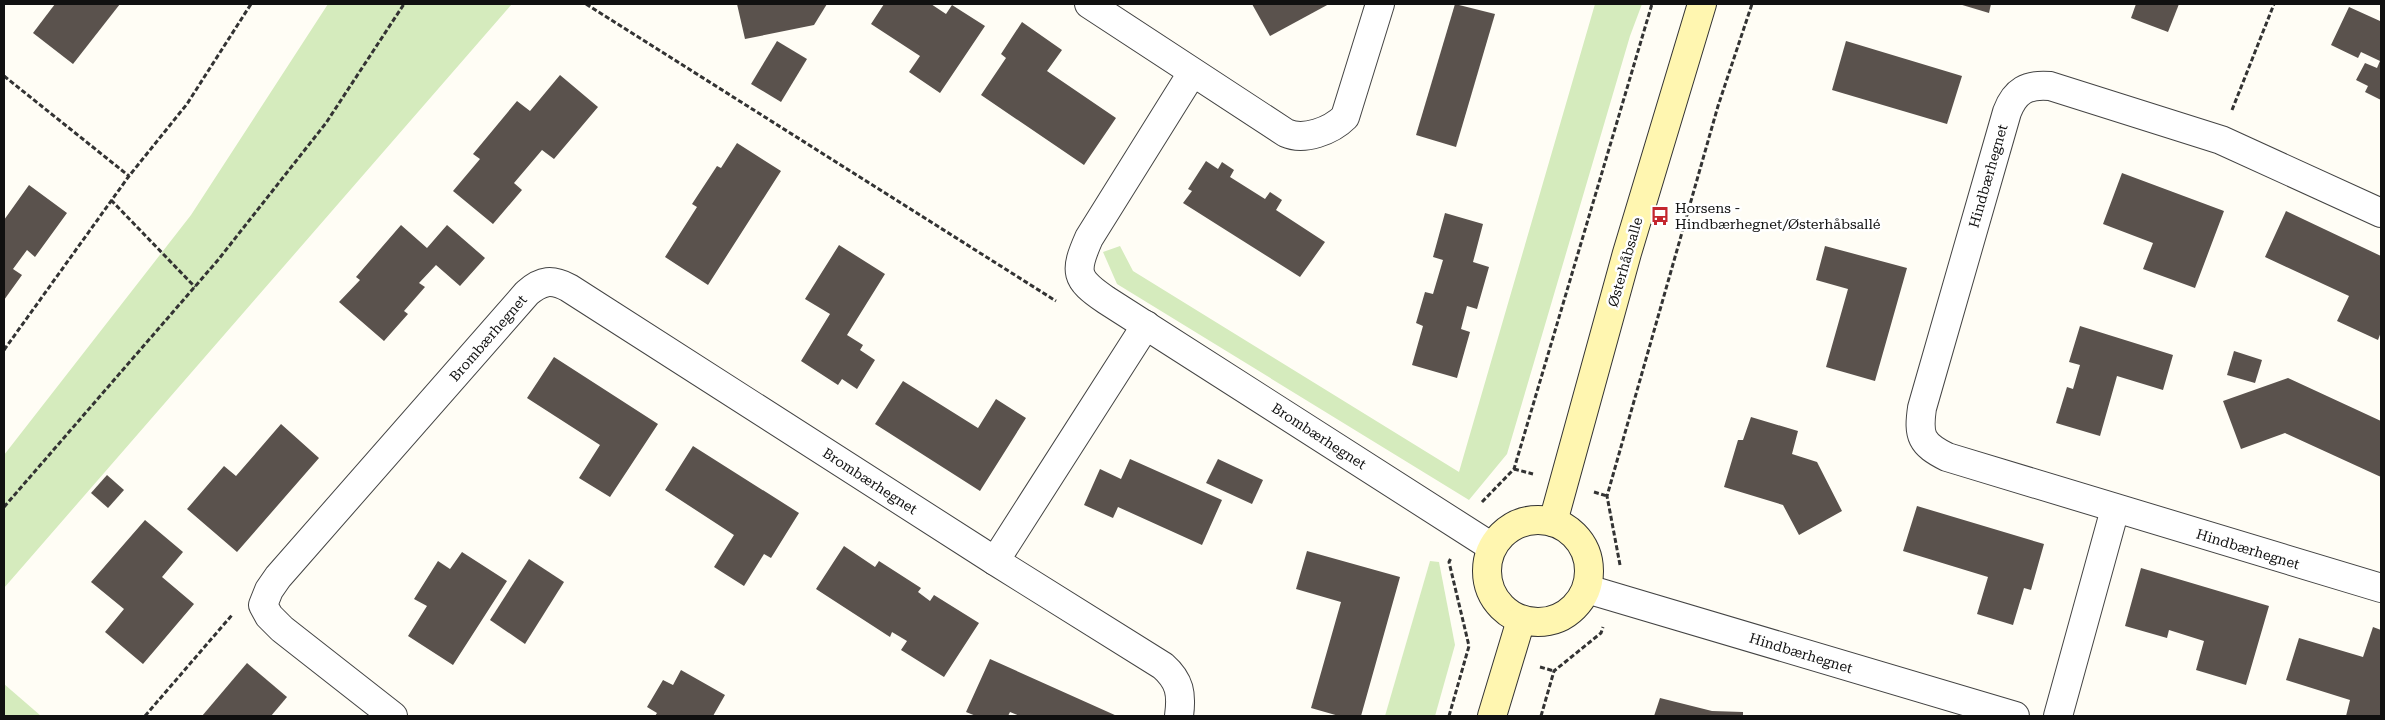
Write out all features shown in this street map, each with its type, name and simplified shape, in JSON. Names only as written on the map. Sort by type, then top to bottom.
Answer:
[{"type":"street","points":[[1089,4],[1192,73],[1294,137],[1305,137],[1339,123],[1345,117],[1380,4]]},
{"type":"street","name":"Østerhåbsalle","points":[[1553,522],[1627,253],[1702,4]]},
{"type":"street","name":"Brombærhegnet","points":[[1192,73],[1089,238],[1080,258],[1079,276],[1089,289],[1492,547]]},
{"type":"street","name":"Hindbærhegnet","points":[[2381,213],[2221,140],[2050,86],[2035,85],[2022,89],[2012,100],[1993,160],[1922,408],[1919,425],[1923,440],[1933,450],[1947,456],[2115,509],[2381,588]]},
{"type":"street","name":"Brombærhegnet","points":[[263,605],[269,590],[285,570],[527,293],[536,285],[547,281],[569,288],[994,561],[1163,666],[1172,674],[1180,687],[1179,716]]},
{"type":"street","points":[[994,561],[1146,325]]},
{"type":"street","points":[[2058,716],[2115,509]]},
{"type":"street","points":[[1525,521],[1553,522],[1568,529],[1580,541],[1587,556],[1590,573],[1587,589],[1573,609],[1553,621],[1537,623],[1521,620],[1505,612],[1493,598],[1487,581],[1486,564],[1492,547],[1501,535],[1512,526],[1525,521]]},
{"type":"street","name":"Hindbærhegnet","points":[[1587,589],[2015,716]]},
{"type":"street","points":[[263,605],[269,616],[282,629],[393,716]]},
{"type":"street","points":[[1492,716],[1521,620]]},
{"type":"path","points":[[4,350],[128,176],[187,104],[250,4]]},
{"type":"path","points":[[4,507],[195,287],[326,124],[404,4]]},
{"type":"path","points":[[586,4],[1064,306]]},
{"type":"path","points":[[1449,562],[1482,502],[1514,469],[1652,4]]},
{"type":"path","points":[[1541,716],[1554,671],[1601,632],[1612,597],[1620,562],[1607,496],[1718,106],[1752,4]]},
{"type":"path","points":[[2221,140],[2274,4]]},
{"type":"path","points":[[4,76],[128,176]]},
{"type":"path","points":[[111,200],[195,287]]},
{"type":"path","points":[[1445,555],[1449,562],[1469,646],[1449,716]]},
{"type":"path","points":[[145,716],[235,612],[263,605]]},
{"type":"green space","points":[[328,4],[512,4],[4,588],[4,455],[191,215]]},
{"type":"green space","points":[[1595,4],[1642,4],[1630,36],[1507,454],[1469,500],[1117,284],[1103,252],[1120,246],[1133,271],[1459,472]]},
{"type":"green space","points":[[1430,561],[1439,562],[1455,645],[1435,716],[1385,716]]},
{"type":"green space","points":[[4,684],[41,716],[4,716]]},
{"type":"building","points":[[55,4],[120,4],[73,64],[33,33]]},
{"type":"building","points":[[737,4],[827,4],[814,25],[745,39]]},
{"type":"building","points":[[884,4],[931,4],[946,14],[952,5],[985,26],[940,93],[909,72],[920,56],[871,24]]},
{"type":"building","points":[[1252,4],[1329,4],[1270,36]]},
{"type":"building","points":[[1455,4],[1495,14],[1456,147],[1416,135]]},
{"type":"building","points":[[1959,4],[1991,4],[1989,13]]},
{"type":"building","points":[[2136,4],[2179,4],[2168,32],[2131,18]]},
{"type":"building","points":[[2349,7],[2380,21],[2381,18],[2381,100],[2365,92],[2368,86],[2356,80],[2365,63],[2377,68],[2380,61],[2361,52],[2358,58],[2331,45]]},
{"type":"building","points":[[1022,22],[1062,50],[1047,71],[1116,118],[1084,165],[981,95],[1006,58],[1001,54]]},
{"type":"building","points":[[777,41],[807,59],[781,102],[751,84]]},
{"type":"building","points":[[1846,41],[1962,76],[1947,124],[1832,90]]},
{"type":"building","points":[[560,75],[598,107],[554,159],[542,150],[514,183],[522,190],[493,224],[453,191],[480,159],[473,154],[517,101],[530,111]]},
{"type":"building","points":[[737,143],[781,171],[708,285],[665,257],[697,207],[692,204],[717,166],[721,168]]},
{"type":"building","points":[[1206,161],[1218,169],[1222,162],[1234,170],[1230,177],[1265,199],[1270,192],[1282,200],[1276,210],[1325,242],[1300,277],[1183,203],[1192,191],[1188,189]]},
{"type":"building","points":[[2122,173],[2224,211],[2195,288],[2143,269],[2153,243],[2103,224]]},
{"type":"building","points":[[29,185],[67,213],[35,257],[27,250],[13,269],[22,275],[4,300],[4,220]]},
{"type":"building","points":[[2286,211],[2381,256],[2381,332],[2378,340],[2337,321],[2349,296],[2265,257]]},
{"type":"building","points":[[1445,213],[1483,224],[1473,262],[1489,267],[1477,309],[1467,306],[1461,329],[1470,332],[1457,378],[1412,365],[1423,326],[1416,323],[1425,292],[1433,294],[1443,260],[1433,257]]},
{"type":"building","points":[[401,225],[427,248],[447,225],[485,258],[460,286],[436,265],[419,283],[425,287],[404,311],[408,314],[384,341],[339,302],[360,280],[356,277]]},
{"type":"building","points":[[839,245],[885,274],[847,335],[863,345],[860,350],[875,360],[857,389],[842,379],[838,385],[801,361],[830,314],[805,299]]},
{"type":"building","points":[[1825,246],[1907,268],[1875,381],[1826,367],[1848,289],[1816,280]]},
{"type":"building","points":[[2080,326],[2173,355],[2163,390],[2117,376],[2100,436],[2056,423],[2067,387],[2073,389],[2080,365],[2069,362]]},
{"type":"building","points":[[2234,351],[2262,360],[2255,383],[2227,375]]},
{"type":"building","points":[[554,357],[658,424],[610,497],[579,478],[600,445],[527,398]]},
{"type":"building","points":[[2288,378],[2381,421],[2381,477],[2285,433],[2241,449],[2223,401]]},
{"type":"building","points":[[903,381],[978,428],[996,399],[1026,418],[980,491],[875,424]]},
{"type":"building","points":[[1751,417],[1798,431],[1792,454],[1817,462],[1842,511],[1799,535],[1783,505],[1724,487],[1738,440],[1743,440]]},
{"type":"building","points":[[281,424],[319,458],[237,552],[187,509],[224,466],[236,476]]},
{"type":"building","points":[[693,446],[799,513],[771,558],[764,554],[744,586],[714,567],[734,535],[665,490]]},
{"type":"building","points":[[1130,459],[1222,500],[1202,545],[1118,507],[1113,518],[1084,505],[1100,469],[1121,479]]},
{"type":"building","points":[[1218,459],[1263,480],[1252,504],[1206,483]]},
{"type":"building","points":[[107,475],[124,490],[108,508],[91,493]]},
{"type":"building","points":[[1917,506],[2044,544],[2031,590],[2024,588],[2013,625],[1977,614],[1988,577],[1903,551]]},
{"type":"building","points":[[145,520],[183,552],[162,577],[194,604],[143,664],[105,632],[124,609],[91,582]]},
{"type":"building","points":[[844,546],[875,567],[879,561],[921,588],[918,592],[930,601],[934,595],[979,623],[944,677],[901,650],[907,641],[892,632],[890,637],[816,589]]},
{"type":"building","points":[[1307,551],[1400,577],[1361,716],[1339,716],[1311,708],[1341,602],[1296,589]]},
{"type":"building","points":[[462,552],[507,581],[453,665],[408,636],[427,606],[414,599],[438,561],[450,569]]},
{"type":"building","points":[[529,559],[564,582],[525,644],[490,620]]},
{"type":"building","points":[[2141,568],[2269,606],[2246,685],[2196,670],[2204,641],[2169,630],[2167,638],[2125,626]]},
{"type":"building","points":[[2373,627],[2381,630],[2381,716],[2346,716],[2350,700],[2286,680],[2299,638],[2363,657]]},
{"type":"building","points":[[990,659],[1117,716],[1020,716],[1010,712],[1008,716],[976,716],[966,712]]},
{"type":"building","points":[[247,663],[287,697],[271,716],[202,716]]},
{"type":"building","points":[[681,670],[725,695],[713,716],[655,716],[657,713],[647,707],[663,680],[673,685]]},
{"type":"building","points":[[1660,698],[1712,711],[1743,712],[1743,716],[1654,716]]},
{"type":"place","name":"Horsens - Hindbærhegnet/Østerhåbsallé","points":[[1660,216]]}]
